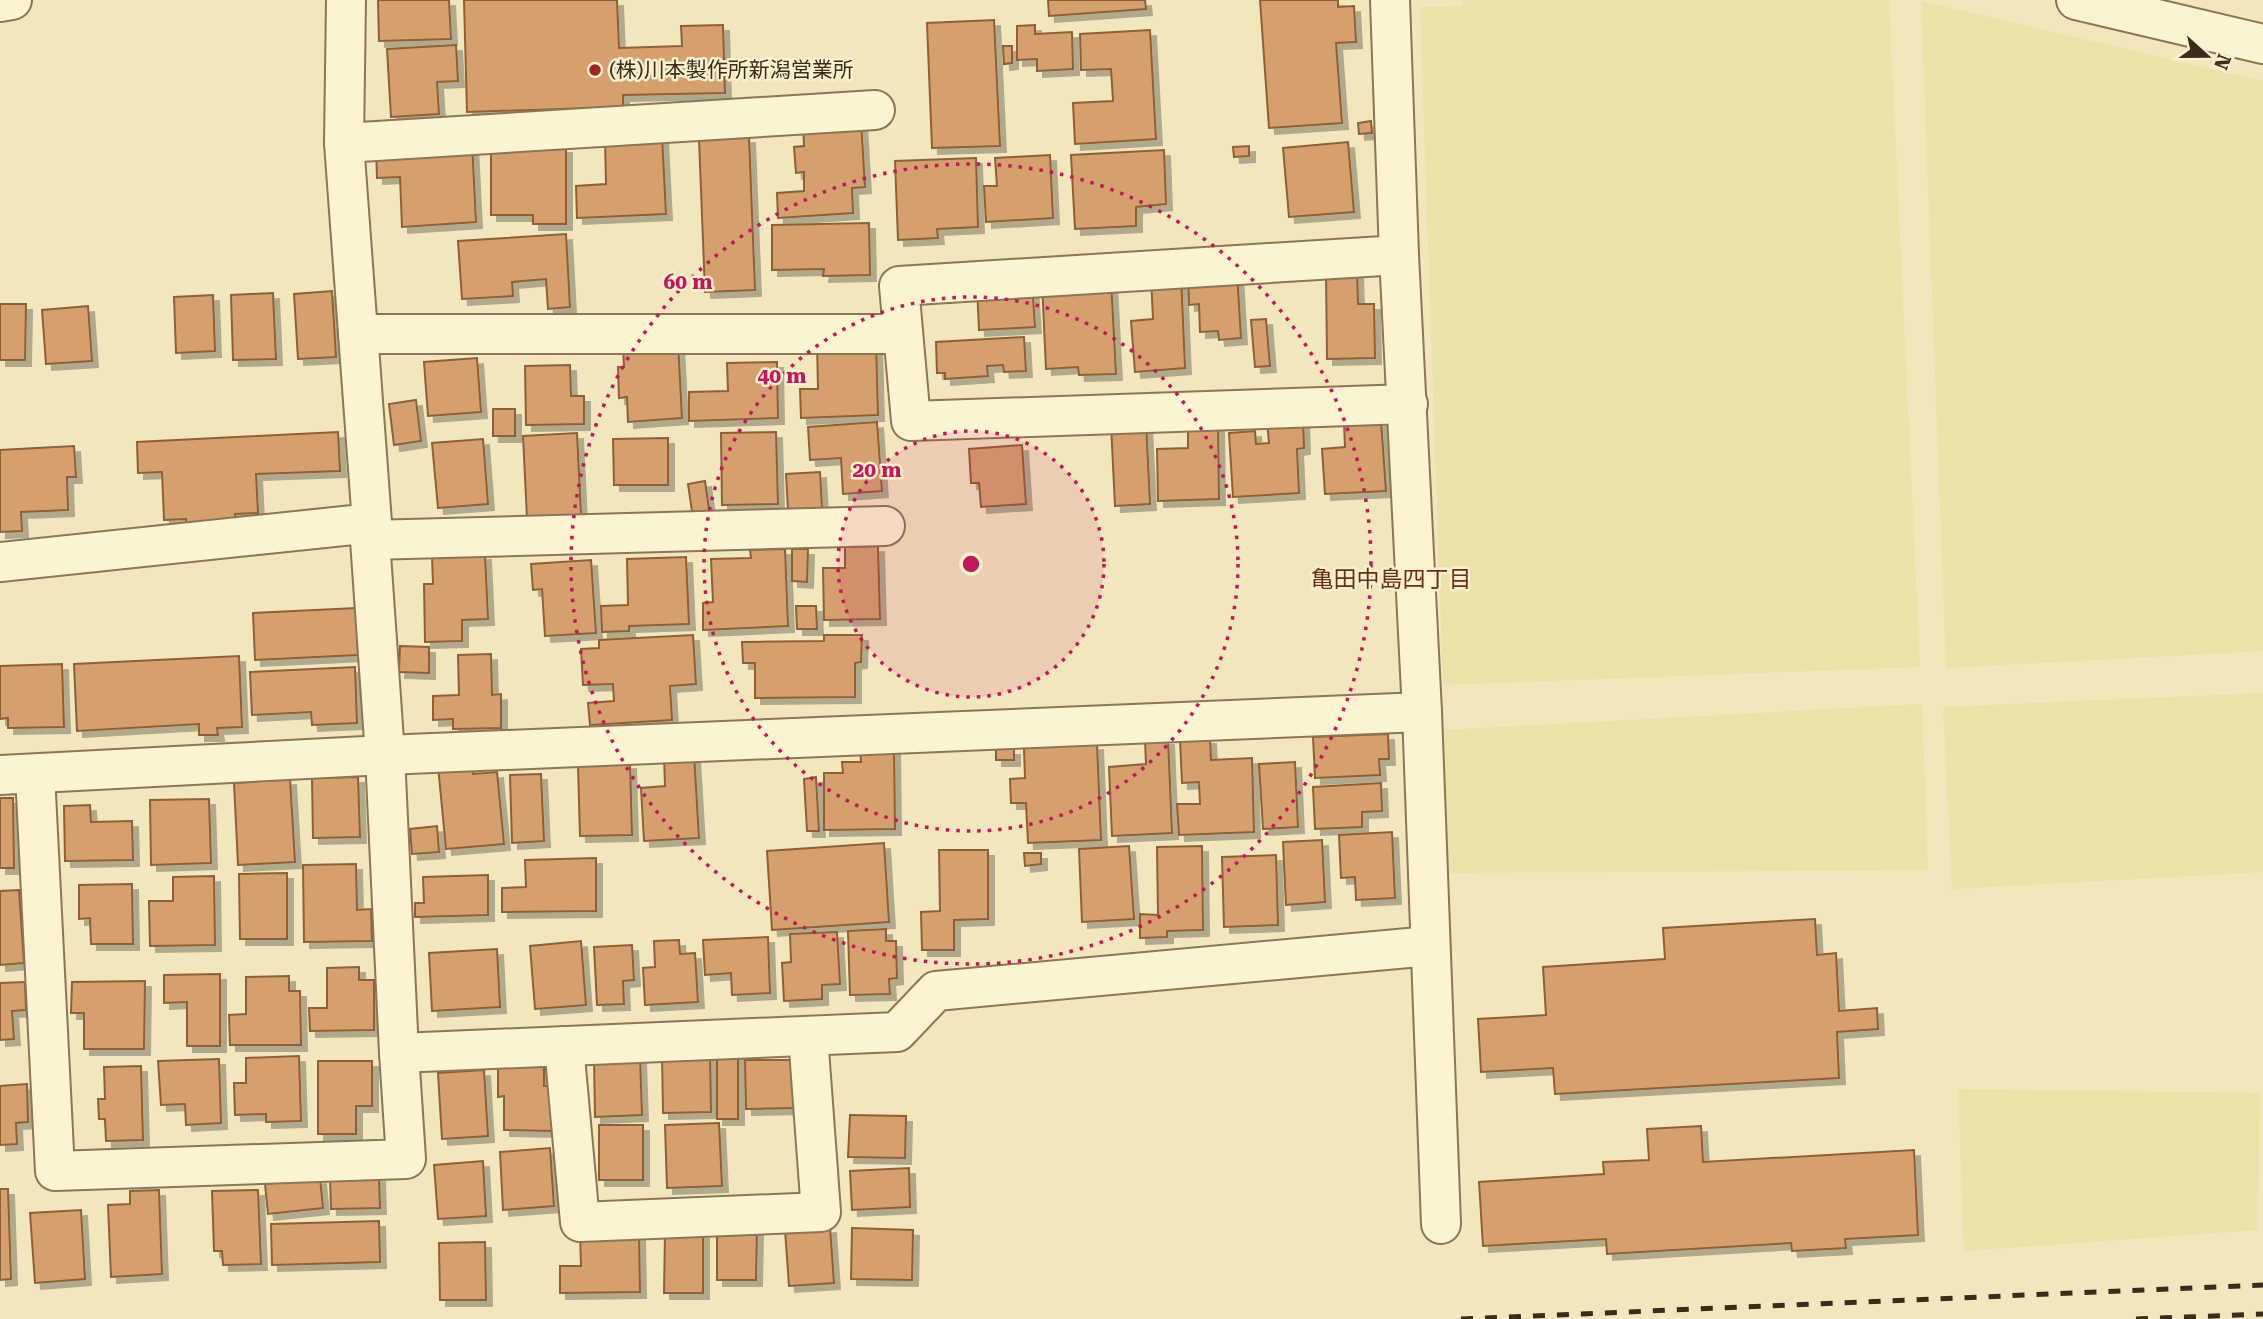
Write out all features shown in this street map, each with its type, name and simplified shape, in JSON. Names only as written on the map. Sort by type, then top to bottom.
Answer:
[{"type":"street","points":[[0,2],[12,0]]},
{"type":"street","points":[[346,0],[344,143],[385,755],[399,1053],[407,1159],[55,1171],[17,774],[385,755],[1422,712]]},
{"type":"street","points":[[1390,0],[1399,255],[1422,712],[1441,1224]]},
{"type":"street","points":[[2077,0],[2263,44]]},
{"type":"street","points":[[344,143],[875,110]]},
{"type":"street","points":[[1399,255],[899,286],[911,421],[1408,404]]},
{"type":"street","points":[[358,334],[903,334]]},
{"type":"street","points":[[0,562],[371,532],[885,526]]},
{"type":"street","points":[[399,1053],[897,1032],[936,991],[1430,946]]},
{"type":"street","points":[[564,1046],[580,1222],[821,1212],[808,1036]]},
{"type":"shaded area","points":[[1462,0],[1889,0],[1920,667],[1443,685],[1420,7],[1462,6]]},
{"type":"shaded area","points":[[1921,1],[2263,81],[2263,651],[1946,668]]},
{"type":"shaded area","points":[[2263,693],[2263,872],[1952,889],[1943,707]]},
{"type":"shaded area","points":[[1922,704],[1928,870],[1446,873],[1445,730]]},
{"type":"shaded area","points":[[1958,1089],[2260,1093],[2257,1230],[1964,1251]]},
{"type":"building","points":[[378,0],[449,0],[451,39],[379,41]]},
{"type":"building","name":"(株)川本製作所新潟営業所","points":[[464,0],[617,0],[619,48],[682,46],[681,26],[723,25],[725,93],[623,95],[623,107],[467,112]]},
{"type":"building","points":[[1048,0],[1145,0],[1146,9],[1049,16]]},
{"type":"building","points":[[1260,0],[1338,0],[1338,7],[1354,6],[1356,42],[1336,43],[1342,123],[1269,128]]},
{"type":"building","points":[[994,20],[1000,146],[932,148],[927,23]]},
{"type":"building","points":[[1035,25],[1035,34],[1072,32],[1073,69],[1037,71],[1037,59],[1017,60],[1017,26]]},
{"type":"building","points":[[1150,30],[1156,139],[1075,144],[1073,103],[1113,101],[1111,69],[1081,70],[1080,34]]},
{"type":"building","points":[[456,45],[458,81],[437,82],[439,114],[391,117],[387,49]]},
{"type":"building","points":[[1003,46],[1012,46],[1012,63],[1004,64]]},
{"type":"building","points":[[861,121],[865,187],[852,188],[853,213],[778,218],[777,193],[804,191],[804,172],[796,173],[794,147],[804,146],[803,125]]},
{"type":"building","points":[[1371,121],[1372,133],[1359,134],[1358,123]]},
{"type":"building","points":[[662,136],[666,214],[577,218],[576,186],[606,184],[605,139]]},
{"type":"building","points":[[749,137],[755,290],[705,292],[699,139]]},
{"type":"building","points":[[472,142],[476,222],[402,227],[400,177],[377,178],[376,148]]},
{"type":"building","points":[[1348,142],[1354,212],[1289,217],[1283,148]]},
{"type":"building","points":[[1249,146],[1249,156],[1234,157],[1233,147]]},
{"type":"building","points":[[491,147],[566,147],[566,224],[533,224],[533,215],[491,215]]},
{"type":"building","points":[[1164,150],[1166,204],[1136,207],[1136,226],[1075,229],[1071,155]]},
{"type":"building","points":[[1050,155],[1053,218],[986,222],[984,186],[997,186],[995,158]]},
{"type":"building","points":[[976,158],[978,227],[937,229],[938,238],[898,240],[895,161]]},
{"type":"building","points":[[869,223],[870,275],[823,276],[824,269],[772,270],[772,225]]},
{"type":"building","points":[[566,234],[570,307],[548,309],[546,279],[512,282],[513,296],[462,299],[458,241]]},
{"type":"building","points":[[1357,271],[1358,304],[1374,304],[1375,358],[1327,359],[1326,272]]},
{"type":"building","points":[[1237,272],[1241,338],[1219,340],[1218,331],[1200,332],[1199,304],[1189,305],[1188,276]]},
{"type":"building","points":[[1181,275],[1185,368],[1135,372],[1131,321],[1153,319],[1151,277]]},
{"type":"building","points":[[1111,280],[1116,374],[1079,375],[1078,367],[1046,369],[1042,283]]},
{"type":"building","points":[[1032,283],[1035,327],[979,330],[977,287]]},
{"type":"building","points":[[332,291],[336,357],[298,359],[294,294]]},
{"type":"building","points":[[273,293],[276,359],[233,360],[231,295]]},
{"type":"building","points":[[213,295],[215,351],[176,353],[174,297]]},
{"type":"building","points":[[0,304],[26,304],[25,360],[0,360]]},
{"type":"building","points":[[88,306],[92,361],[46,364],[42,310]]},
{"type":"building","points":[[1266,319],[1270,366],[1255,367],[1251,320]]},
{"type":"building","points":[[1024,337],[1026,371],[1004,372],[1003,365],[987,366],[988,376],[945,379],[945,373],[937,373],[936,342]]},
{"type":"building","points":[[678,342],[682,418],[628,422],[627,397],[619,398],[618,367],[624,367],[623,346]]},
{"type":"building","points":[[876,342],[878,415],[801,418],[800,389],[818,389],[817,343]]},
{"type":"building","points":[[477,358],[481,412],[428,416],[424,362]]},
{"type":"building","points":[[777,362],[778,418],[689,421],[689,392],[728,391],[727,363]]},
{"type":"building","points":[[570,365],[571,396],[584,396],[584,424],[526,425],[525,366]]},
{"type":"building","points":[[416,400],[421,441],[394,445],[389,404]]},
{"type":"building","points":[[493,409],[515,409],[515,436],[493,436]]},
{"type":"building","points":[[1303,418],[1304,448],[1297,449],[1299,493],[1233,497],[1229,433],[1255,431],[1256,444],[1269,443],[1267,420]]},
{"type":"building","points":[[1381,421],[1386,491],[1325,494],[1322,449],[1345,447],[1344,423]]},
{"type":"building","points":[[877,422],[882,491],[843,494],[841,458],[810,460],[808,427]]},
{"type":"building","points":[[1146,422],[1150,504],[1115,506],[1111,425]]},
{"type":"building","points":[[1218,422],[1219,499],[1158,501],[1157,449],[1188,448],[1188,423]]},
{"type":"building","points":[[338,432],[340,471],[256,474],[258,513],[235,514],[236,531],[187,533],[186,519],[164,520],[162,472],[138,473],[137,442]]},
{"type":"building","points":[[776,432],[778,504],[722,505],[721,433]]},
{"type":"building","points":[[577,433],[581,515],[527,518],[523,436]]},
{"type":"building","points":[[668,438],[668,485],[614,485],[613,439]]},
{"type":"building","points":[[483,439],[488,504],[438,508],[432,443]]},
{"type":"building","points":[[1022,445],[1026,504],[981,507],[979,483],[971,483],[969,449]]},
{"type":"building","points":[[74,446],[76,477],[67,477],[68,510],[21,512],[22,531],[0,532],[0,450]]},
{"type":"building","points":[[820,472],[822,508],[788,510],[786,474]]},
{"type":"building","points":[[705,481],[710,516],[693,518],[688,484]]},
{"type":"building","points":[[878,546],[880,619],[824,620],[823,568],[845,568],[845,547]]},
{"type":"building","points":[[785,549],[788,626],[703,630],[703,603],[713,602],[711,559],[751,558],[750,550]]},
{"type":"building","points":[[792,549],[808,549],[807,582],[792,581]]},
{"type":"building","points":[[485,554],[488,619],[462,620],[462,641],[425,642],[424,584],[433,584],[432,556]]},
{"type":"building","points":[[686,557],[689,624],[629,626],[629,631],[602,632],[601,606],[628,605],[627,559]]},
{"type":"building","points":[[591,560],[596,633],[545,636],[542,589],[533,590],[531,564]]},
{"type":"building","points":[[796,606],[816,606],[817,629],[797,629]]},
{"type":"building","points":[[356,608],[358,655],[255,660],[253,613]]},
{"type":"building","points":[[693,635],[696,684],[670,686],[672,720],[590,725],[588,703],[614,701],[613,684],[583,685],[581,649],[599,648],[599,640]]},
{"type":"building","points":[[824,635],[862,635],[861,662],[855,663],[855,697],[755,698],[755,663],[743,663],[742,642],[824,641]]},
{"type":"building","points":[[400,646],[429,647],[429,673],[399,672]]},
{"type":"building","points":[[491,654],[492,695],[501,694],[501,728],[453,729],[453,719],[433,720],[433,696],[459,695],[458,655]]},
{"type":"building","points":[[239,656],[242,727],[217,728],[218,735],[199,735],[199,724],[77,731],[74,664]]},
{"type":"building","points":[[62,664],[64,727],[8,728],[8,718],[0,719],[0,666]]},
{"type":"building","points":[[355,667],[357,723],[312,725],[311,712],[252,715],[250,672]]},
{"type":"building","points":[[1388,734],[1389,759],[1379,759],[1380,775],[1315,778],[1313,737]]},
{"type":"building","points":[[1210,738],[1211,760],[1252,758],[1254,832],[1179,835],[1177,804],[1200,804],[1199,782],[1182,783],[1180,739]]},
{"type":"building","points":[[1168,739],[1172,833],[1112,836],[1109,767],[1146,764],[1145,740]]},
{"type":"building","points":[[1097,744],[1101,840],[1028,843],[1026,803],[1011,803],[1010,779],[1025,778],[1024,748]]},
{"type":"building","points":[[860,745],[894,745],[895,829],[824,830],[824,773],[843,773],[842,762],[861,762]]},
{"type":"building","points":[[996,749],[1014,749],[1014,760],[996,760]]},
{"type":"building","points":[[694,754],[699,838],[644,841],[641,788],[665,786],[664,756]]},
{"type":"building","points":[[1295,762],[1298,827],[1263,829],[1259,764]]},
{"type":"building","points":[[471,763],[473,774],[497,772],[504,844],[446,849],[438,766]]},
{"type":"building","points":[[630,763],[632,835],[580,836],[578,765]]},
{"type":"building","points":[[541,774],[544,841],[512,843],[510,775]]},
{"type":"building","points":[[358,777],[360,837],[313,838],[312,778]]},
{"type":"building","points":[[816,777],[819,831],[807,831],[804,779]]},
{"type":"building","points":[[290,779],[295,862],[238,865],[234,783]]},
{"type":"building","points":[[1381,783],[1382,811],[1362,812],[1362,827],[1315,829],[1313,787]]},
{"type":"building","points":[[0,798],[13,798],[14,868],[0,868]]},
{"type":"building","points":[[209,799],[211,863],[151,865],[150,800]]},
{"type":"building","points":[[90,805],[91,822],[132,821],[133,860],[65,861],[64,806]]},
{"type":"building","points":[[437,826],[439,852],[412,854],[410,829]]},
{"type":"building","points":[[1392,832],[1395,898],[1356,900],[1355,877],[1341,878],[1339,835]]},
{"type":"building","points":[[1322,840],[1325,902],[1286,905],[1283,842]]},
{"type":"building","points":[[884,843],[889,922],[772,930],[767,851]]},
{"type":"building","points":[[1129,846],[1134,919],[1082,922],[1079,849]]},
{"type":"building","points":[[1202,846],[1203,930],[1167,931],[1167,937],[1140,938],[1140,914],[1158,915],[1157,847]]},
{"type":"building","points":[[939,850],[988,850],[988,919],[954,920],[954,950],[922,950],[921,912],[940,911]]},
{"type":"building","points":[[1024,853],[1041,853],[1041,864],[1025,866]]},
{"type":"building","points":[[1276,855],[1278,925],[1224,927],[1222,857]]},
{"type":"building","points":[[596,858],[596,911],[502,912],[502,888],[526,887],[525,860]]},
{"type":"building","points":[[356,864],[357,910],[371,909],[372,941],[304,942],[303,865]]},
{"type":"building","points":[[287,873],[287,939],[240,939],[239,874]]},
{"type":"building","points":[[488,875],[488,915],[415,917],[415,903],[424,903],[423,877]]},
{"type":"building","points":[[214,876],[215,945],[150,946],[149,901],[173,901],[173,877]]},
{"type":"building","points":[[132,884],[133,944],[91,944],[90,918],[79,919],[79,885]]},
{"type":"building","points":[[19,890],[24,963],[0,965],[0,891]]},
{"type":"building","points":[[1815,919],[1817,955],[1836,953],[1839,1011],[1877,1008],[1878,1029],[1837,1032],[1839,1078],[1555,1094],[1553,1068],[1481,1072],[1478,1019],[1546,1015],[1543,967],[1665,959],[1663,928]]},
{"type":"building","points":[[886,929],[886,941],[896,941],[897,978],[889,979],[890,994],[850,995],[848,931]]},
{"type":"building","points":[[837,932],[840,984],[822,985],[822,999],[784,1001],[782,963],[791,962],[790,934]]},
{"type":"building","points":[[768,937],[770,993],[732,995],[731,973],[705,975],[703,940]]},
{"type":"building","points":[[679,940],[680,954],[695,953],[698,1002],[645,1005],[643,968],[655,967],[654,941]]},
{"type":"building","points":[[581,941],[586,1005],[535,1009],[530,946]]},
{"type":"building","points":[[632,945],[634,980],[623,981],[624,1004],[597,1005],[594,947]]},
{"type":"building","points":[[497,949],[500,1007],[432,1011],[429,953]]},
{"type":"building","points":[[359,967],[359,980],[374,980],[374,1030],[310,1031],[309,1008],[327,1008],[327,968]]},
{"type":"building","points":[[220,974],[220,1046],[187,1046],[187,1002],[164,1003],[164,975]]},
{"type":"building","points":[[289,976],[289,991],[300,991],[301,1045],[230,1045],[229,1015],[246,1014],[246,977]]},
{"type":"building","points":[[145,981],[144,1049],[84,1049],[84,1013],[71,1013],[72,982]]},
{"type":"building","points":[[25,982],[26,1010],[12,1011],[14,1039],[0,1040],[0,983]]},
{"type":"building","points":[[717,1048],[738,1048],[738,1119],[717,1119]]},
{"type":"building","points":[[710,1051],[711,1112],[663,1113],[662,1053]]},
{"type":"building","points":[[299,1056],[301,1121],[266,1122],[266,1114],[235,1115],[234,1083],[246,1083],[246,1058]]},
{"type":"building","points":[[640,1056],[642,1115],[595,1117],[594,1058]]},
{"type":"building","points":[[219,1059],[221,1123],[186,1125],[185,1104],[161,1105],[158,1061]]},
{"type":"building","points":[[498,1059],[544,1059],[544,1086],[554,1086],[555,1131],[504,1130],[504,1096],[498,1097]]},
{"type":"building","points":[[745,1060],[799,1060],[799,1108],[746,1109]]},
{"type":"building","points":[[318,1061],[372,1061],[372,1106],[356,1106],[356,1134],[318,1134]]},
{"type":"building","points":[[141,1066],[143,1140],[106,1141],[105,1119],[99,1119],[98,1099],[105,1099],[104,1067]]},
{"type":"building","points":[[484,1070],[488,1136],[442,1139],[438,1073]]},
{"type":"building","points":[[27,1084],[28,1122],[16,1123],[17,1144],[0,1145],[0,1086]]},
{"type":"building","points":[[850,1115],[906,1116],[905,1158],[848,1157]]},
{"type":"building","points":[[719,1123],[722,1186],[667,1188],[665,1125]]},
{"type":"building","points":[[599,1125],[643,1125],[643,1180],[599,1180]]},
{"type":"building","points":[[1701,1126],[1703,1162],[1914,1150],[1918,1235],[1845,1239],[1846,1248],[1792,1251],[1791,1243],[1607,1254],[1606,1239],[1483,1246],[1479,1182],[1604,1174],[1603,1162],[1649,1160],[1647,1129]]},
{"type":"building","points":[[550,1148],[554,1206],[503,1210],[500,1152]]},
{"type":"building","points":[[483,1161],[486,1216],[438,1219],[434,1165]]},
{"type":"building","points":[[909,1168],[910,1207],[852,1210],[850,1171]]},
{"type":"building","points":[[379,1176],[380,1208],[331,1209],[330,1178]]},
{"type":"building","points":[[320,1178],[323,1208],[268,1214],[265,1184]]},
{"type":"building","points":[[0,1189],[8,1189],[11,1279],[0,1280]]},
{"type":"building","points":[[159,1190],[162,1274],[111,1277],[108,1205],[130,1204],[130,1191]]},
{"type":"building","points":[[258,1190],[261,1264],[223,1265],[222,1251],[214,1251],[212,1191]]},
{"type":"building","points":[[81,1210],[85,1279],[35,1283],[30,1213]]},
{"type":"building","points":[[379,1221],[380,1262],[272,1265],[271,1224]]},
{"type":"building","points":[[717,1226],[757,1227],[756,1280],[717,1280]]},
{"type":"building","points":[[830,1227],[834,1283],[789,1286],[785,1230]]},
{"type":"building","points":[[852,1228],[913,1230],[912,1280],[851,1279]]},
{"type":"building","points":[[639,1233],[640,1292],[560,1293],[560,1266],[581,1266],[580,1234]]},
{"type":"building","points":[[665,1233],[703,1233],[703,1293],[664,1293]]},
{"type":"building","points":[[485,1242],[486,1300],[440,1300],[439,1243]]},
{"type":"railway","points":[[1461,1319],[2263,1285]]},
{"type":"railway","points":[[2136,1319],[2263,1314]]},
{"type":"place","name":"(株)川本製作所新潟営業所","points":[[595,70]]},
{"type":"district","name":"亀田中島四丁目","points":[[1391,579]]}]
